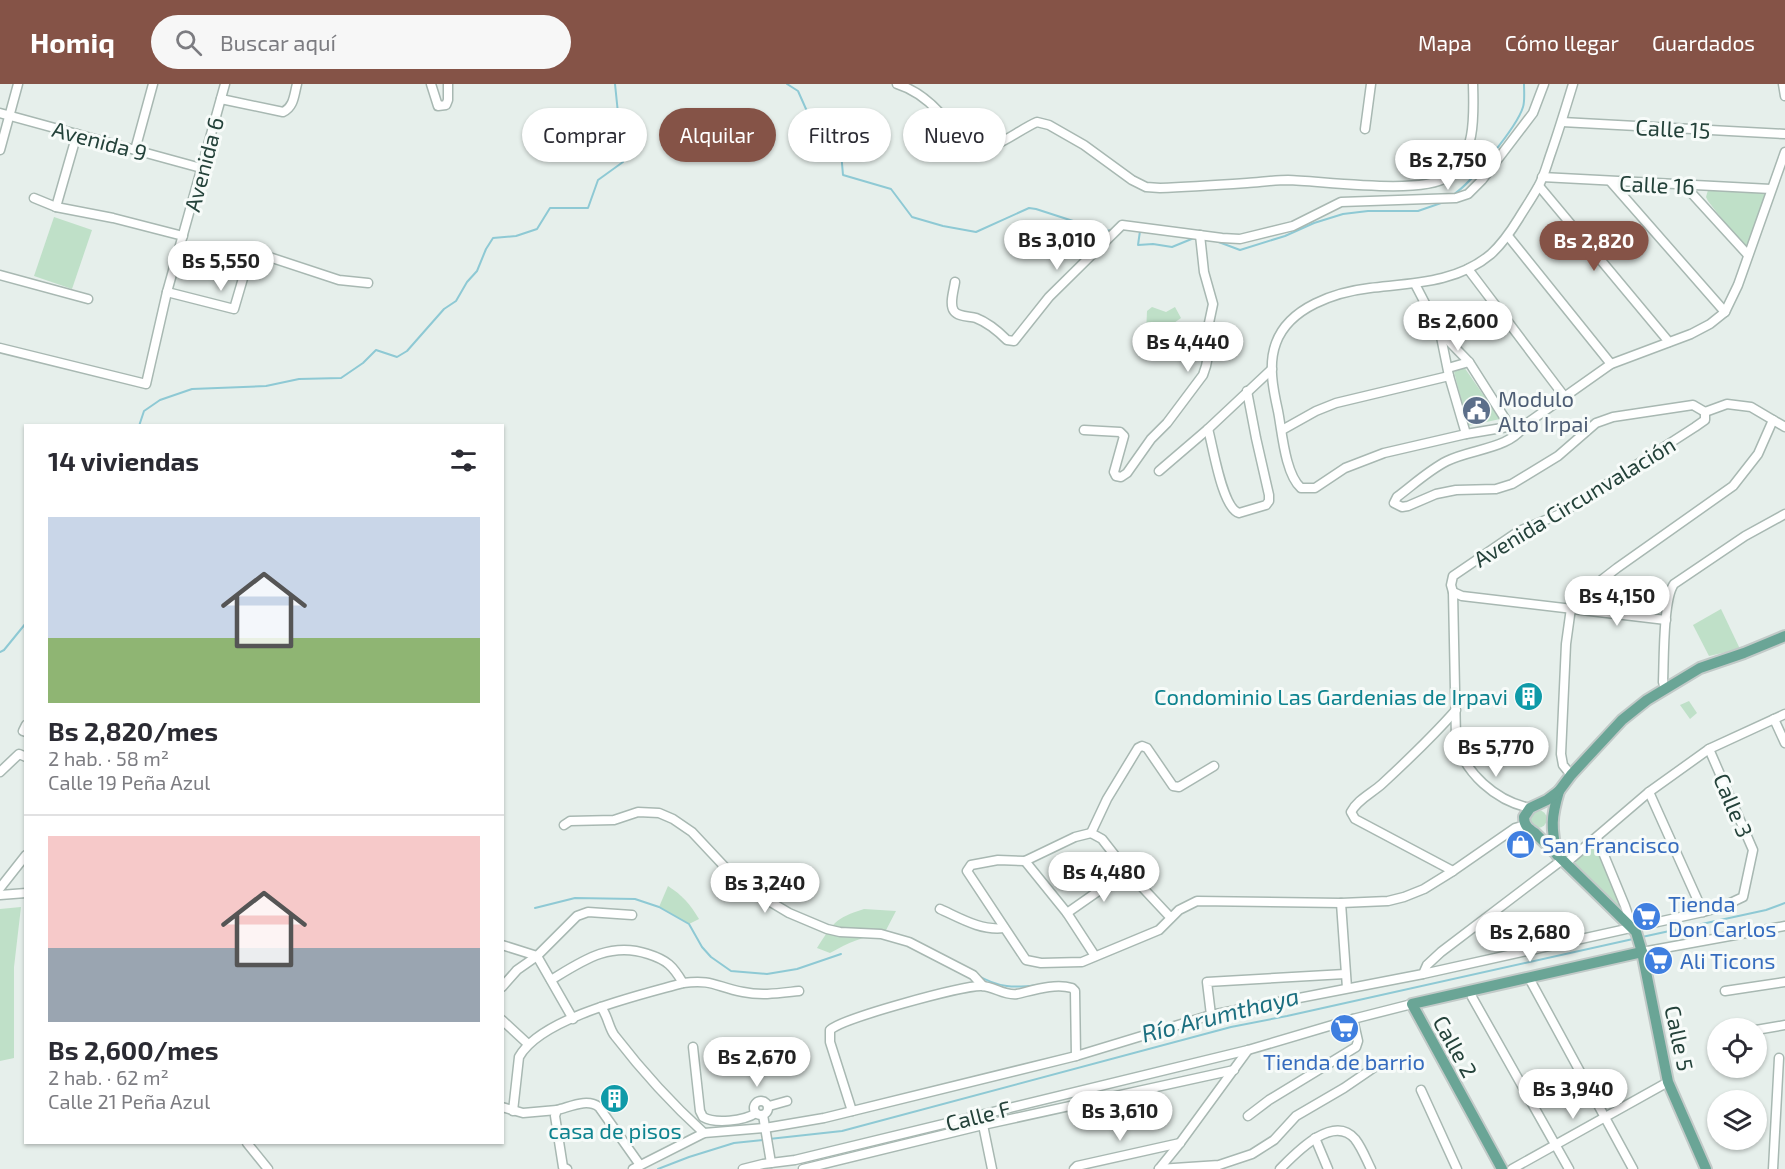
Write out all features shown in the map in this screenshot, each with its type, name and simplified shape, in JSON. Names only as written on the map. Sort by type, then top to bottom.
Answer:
[{"type":"main road","points":[[1634,930],[1536,833],[1525,825],[1524,817],[1533,807],[1559,791],[1622,720],[1665,688],[1700,668],[1785,636]]},
{"type":"main road","points":[[1536,833],[1545,831],[1552,820],[1559,791]]},
{"type":"main road","points":[[1533,807],[1548,810],[1562,859]]},
{"type":"main road","name":"Calle 5","points":[[1634,930],[1641,948],[1668,1082],[1706,1169]]},
{"type":"main road","points":[[1412,1004],[1529,978],[1641,948]]},
{"type":"main road","name":"Calle 2","points":[[1412,1004],[1502,1169]]},
{"type":"street","points":[[0,150],[18,84]]},
{"type":"street","points":[[135,150],[153,84]]},
{"type":"street","name":"Avenida 6","points":[[0,348],[146,384],[167,292],[225,84]]},
{"type":"street","points":[[221,99],[283,112],[289,109],[292,103],[297,84]]},
{"type":"street","points":[[431,84],[438,105],[442,106],[446,105],[448,99],[448,84]]},
{"type":"street","points":[[897,84],[907,87],[927,100],[966,146],[978,149],[993,146],[1036,122],[1049,125],[1084,145],[1132,180],[1146,187],[1286,180],[1358,194],[1424,201],[1456,198],[1468,194],[1482,180],[1533,113],[1544,84]]},
{"type":"street","points":[[1365,129],[1371,84]]},
{"type":"street","points":[[955,282],[952,306],[954,311],[976,318],[998,330],[1007,340],[1014,341],[1049,297],[1122,225],[1231,239],[1247,237],[1293,226],[1358,194],[1437,183],[1448,177],[1456,168],[1471,143],[1473,84]]},
{"type":"street","points":[[1526,424],[1509,425],[1466,434],[1361,460],[1336,473],[1315,488],[1301,488],[1293,476],[1281,430],[1272,369],[1276,344],[1282,333],[1292,321],[1317,302],[1368,288],[1415,284],[1446,278],[1468,269],[1491,254],[1508,236],[1540,182],[1573,84]]},
{"type":"street","points":[[1783,84],[1785,96]]},
{"type":"street","name":"Avenida 9","points":[[0,113],[201,168]]},
{"type":"street","name":"Calle 15","points":[[1562,122],[1785,134]]},
{"type":"street","points":[[56,207],[77,134]]},
{"type":"street","points":[[1611,182],[1725,312],[1738,285],[1785,152]]},
{"type":"street","points":[[1540,182],[1668,342]]},
{"type":"street","name":"Calle 16","points":[[1540,182],[1611,182],[1771,189]]},
{"type":"street","points":[[1685,186],[1748,255]]},
{"type":"street","points":[[34,198],[56,207],[113,218],[183,236]]},
{"type":"street","points":[[1084,430],[1120,432],[1124,436],[1113,472],[1116,476],[1121,477],[1151,439],[1167,423],[1203,375],[1208,356],[1206,337],[1213,304],[1204,272],[1200,235]]},
{"type":"street","points":[[1508,236],[1611,364]]},
{"type":"street","points":[[167,292],[234,309],[251,251],[339,280],[368,284]]},
{"type":"street","points":[[1468,269],[1564,396]]},
{"type":"street","points":[[0,275],[88,298]]},
{"type":"street","points":[[1415,284],[1440,332],[1466,434]]},
{"type":"street","name":"Avenida Circunvalación","points":[[1533,807],[1514,805],[1483,785],[1460,755],[1456,739],[1451,585],[1453,576],[1519,531],[1560,514],[1705,420],[1705,412],[1693,405],[1613,417],[1596,423],[1558,456],[1512,484],[1496,489],[1456,490],[1436,494],[1402,507],[1394,503],[1397,497],[1447,461],[1503,443],[1520,434],[1526,424],[1611,364],[1710,324],[1725,312]]},
{"type":"street","points":[[1440,332],[1469,362],[1509,425]]},
{"type":"street","points":[[1281,430],[1336,403],[1449,372],[1469,362]]},
{"type":"street","points":[[1159,471],[1272,369]]},
{"type":"street","points":[[1208,429],[1224,493],[1235,512],[1239,513],[1266,505],[1269,495],[1247,391]]},
{"type":"street","points":[[1705,412],[1727,404],[1751,407],[1785,428]]},
{"type":"street","points":[[1571,775],[1563,765],[1560,754],[1566,644],[1571,608],[1582,595],[1617,568],[1733,486],[1758,454],[1773,420]]},
{"type":"street","points":[[1665,688],[1666,620],[1669,596],[1674,584],[1745,536],[1785,514]]},
{"type":"street","points":[[1453,592],[1462,596],[1666,620]]},
{"type":"street","points":[[1453,871],[1355,819],[1351,812],[1358,802],[1371,794],[1433,736],[1456,710]]},
{"type":"street","points":[[1423,974],[1426,965],[1441,952],[1562,859],[1597,838],[1649,792],[1709,749],[1785,714]]},
{"type":"street","points":[[1774,719],[1785,743]]},
{"type":"street","points":[[1091,833],[1107,800],[1138,748],[1142,746],[1147,748],[1173,786],[1179,787],[1214,766]]},
{"type":"street","name":"Calle 3","points":[[1702,912],[1724,906],[1743,897],[1753,850],[1709,749]]},
{"type":"street","points":[[0,772],[19,754],[24,756]]},
{"type":"street","points":[[504,1108],[513,1111],[540,1113],[588,1102],[594,1103],[599,1107],[636,1167],[704,1133],[765,1130],[824,1118],[1076,1056],[1211,1015],[1394,981],[1634,930],[1702,912],[1649,792]]},
{"type":"street","points":[[564,825],[570,821],[614,820],[638,812],[659,813],[692,832],[737,879],[752,891],[789,913],[826,929],[880,934],[909,942],[973,975],[983,986],[1008,994],[1048,988],[1072,988],[1075,991],[1076,1056]]},
{"type":"street","points":[[1171,918],[1127,871],[1102,839],[1091,833],[1075,837],[1024,861],[980,862],[971,865],[967,871],[1026,960],[1041,963],[1082,962],[1159,930],[1171,918],[1179,910],[1197,901],[1341,903],[1388,901],[1404,897],[1424,889],[1515,828],[1525,825]]},
{"type":"street","points":[[1597,838],[1634,930]]},
{"type":"street","points":[[0,888],[24,858]]},
{"type":"street","points":[[1024,861],[1066,913],[1095,956]]},
{"type":"street","points":[[1066,913],[1127,871]]},
{"type":"street","points":[[0,895],[24,893]]},
{"type":"street","points":[[1341,903],[1347,988]]},
{"type":"street","points":[[940,909],[973,924],[990,929],[1004,928]]},
{"type":"street","points":[[504,985],[517,970],[537,956],[570,922],[588,912],[632,915]]},
{"type":"street","points":[[1641,948],[1785,926]]},
{"type":"street","points":[[504,946],[537,956],[573,1018]]},
{"type":"street","points":[[551,980],[590,958],[625,949],[643,952],[666,962],[674,967],[683,983]]},
{"type":"street","points":[[1211,1015],[1207,982],[1345,974]]},
{"type":"street","points":[[1529,978],[1633,1169]]},
{"type":"street","points":[[513,1111],[519,1056],[528,1044],[573,1018],[601,1007],[683,983],[705,981],[740,992],[757,994],[799,991]]},
{"type":"street","points":[[1725,991],[1785,982]]},
{"type":"street","points":[[852,1111],[830,1042],[829,1034],[832,1027],[910,1002],[983,986]]},
{"type":"street","points":[[1471,991],[1472,997],[1569,1169]]},
{"type":"street","name":"Calle F","points":[[743,1169],[795,1160],[1248,1050],[1412,1004]]},
{"type":"street","points":[[601,1007],[607,1015],[613,1034],[679,1110],[704,1133]]},
{"type":"street","points":[[1248,1116],[1269,1100],[1356,1047],[1358,1041],[1353,1019]]},
{"type":"street","points":[[504,1022],[528,1044]]},
{"type":"street","points":[[1767,1028],[1785,1025]]},
{"type":"street","points":[[693,1047],[700,1111],[703,1117],[709,1120],[750,1117],[766,1113],[769,1106]]},
{"type":"street","points":[[1159,1169],[1248,1050]]},
{"type":"street","points":[[1773,1169],[1779,1058]]},
{"type":"street","points":[[1159,1169],[1219,1165],[1252,1154],[1274,1140],[1296,1116],[1382,1062]]},
{"type":"street","points":[[803,1169],[983,1125],[1234,1070]]},
{"type":"street","points":[[1512,1169],[1668,1082]]},
{"type":"street","points":[[1421,1090],[1457,1169]]},
{"type":"street","points":[[769,1106],[764,1101],[756,1102],[754,1109],[759,1114],[765,1130],[771,1163]]},
{"type":"street","points":[[769,1106],[787,1101]]},
{"type":"street","points":[[557,1110],[555,1116],[564,1167],[567,1169]]},
{"type":"street","points":[[983,1125],[992,1169]]},
{"type":"street","points":[[1280,1169],[1315,1138],[1328,1133],[1349,1134],[1356,1140],[1371,1169]]},
{"type":"street","points":[[1315,1138],[1328,1169]]},
{"type":"street","points":[[1074,1169],[1077,1166],[1104,1159],[1180,1143]]},
{"type":"street","points":[[248,1144],[268,1169]]},
{"type":"green space","points":[[1708,190],[1764,192],[1766,197],[1748,246],[1742,245],[1708,201],[1706,197]]},
{"type":"green space","points":[[54,217],[92,230],[72,289],[34,276]]},
{"type":"green space","points":[[1152,307],[1166,312],[1175,307],[1181,318],[1171,325],[1165,339],[1170,349],[1157,361],[1142,345],[1146,334],[1147,311]]},
{"type":"green space","points":[[1464,367],[1500,419],[1468,426],[1454,372]]},
{"type":"green space","points":[[1721,609],[1740,649],[1709,656],[1693,625]]},
{"type":"green space","points":[[1689,701],[1697,713],[1690,719],[1680,705]]},
{"type":"green space","points":[[1538,810],[1544,813],[1547,819],[1544,825],[1538,828],[1532,825],[1529,819],[1532,813]]},
{"type":"green space","points":[[1596,847],[1600,850],[1621,908],[1575,864],[1583,853]]},
{"type":"green space","points":[[668,886],[685,900],[699,919],[689,924],[659,907]]},
{"type":"green space","points":[[21,907],[14,967],[14,1058],[0,1061],[0,909]]},
{"type":"green space","points":[[864,909],[896,911],[884,934],[856,940],[830,953],[817,948],[836,922]]},
{"type":"waterway","points":[[140,424],[144,411],[160,400],[192,389],[266,386],[299,379],[341,378],[363,363],[376,350],[397,357],[407,351],[444,309],[456,301],[467,282],[477,271],[493,238],[516,236],[537,229],[550,208],[588,208],[598,180],[623,162],[615,84]]},
{"type":"waterway","points":[[787,84],[798,91],[810,118],[841,152],[843,175],[891,189],[912,217],[976,232],[1029,208],[1104,231],[1113,230]]},
{"type":"waterway","points":[[1453,195],[1481,167],[1512,128],[1523,107],[1524,84]]},
{"type":"waterway","points":[[1216,241],[1240,250],[1343,214],[1368,211],[1418,211],[1444,202]]},
{"type":"waterway","points":[[1140,231],[1138,245],[1153,244],[1172,247],[1194,238]]},
{"type":"waterway","points":[[0,652],[24,625]]},
{"type":"waterway","points":[[535,908],[575,898],[635,899],[659,907],[689,924],[702,947],[711,957],[731,971],[767,974],[797,969],[841,954]]},
{"type":"waterway","name":"Río Arumthaya","points":[[1642,937],[1766,910],[1785,903]]},
{"type":"waterway","name":"Río Arumthaya","points":[[769,1139],[842,1131],[1231,1027],[1633,939]]},
{"type":"waterway","points":[[977,975],[1007,986],[1038,985]]},
{"type":"waterway","name":"Río Arumthaya","points":[[658,1169],[734,1143],[763,1140]]},
{"type":"place","name":"Modulo Alto Irpai","points":[[1477,411]]},
{"type":"place","name":"Condominio Las Gardenias de Irpavi","points":[[1529,696]]},
{"type":"place","name":"San Francisco","points":[[1521,844]]},
{"type":"place","name":"Tienda Don Carlos","points":[[1647,916]]},
{"type":"place","name":"Ali Ticons","points":[[1659,960]]},
{"type":"place","name":"Tienda de barrio","points":[[1344,1029]]},
{"type":"place","name":"casa de pisos","points":[[615,1098]]}]
